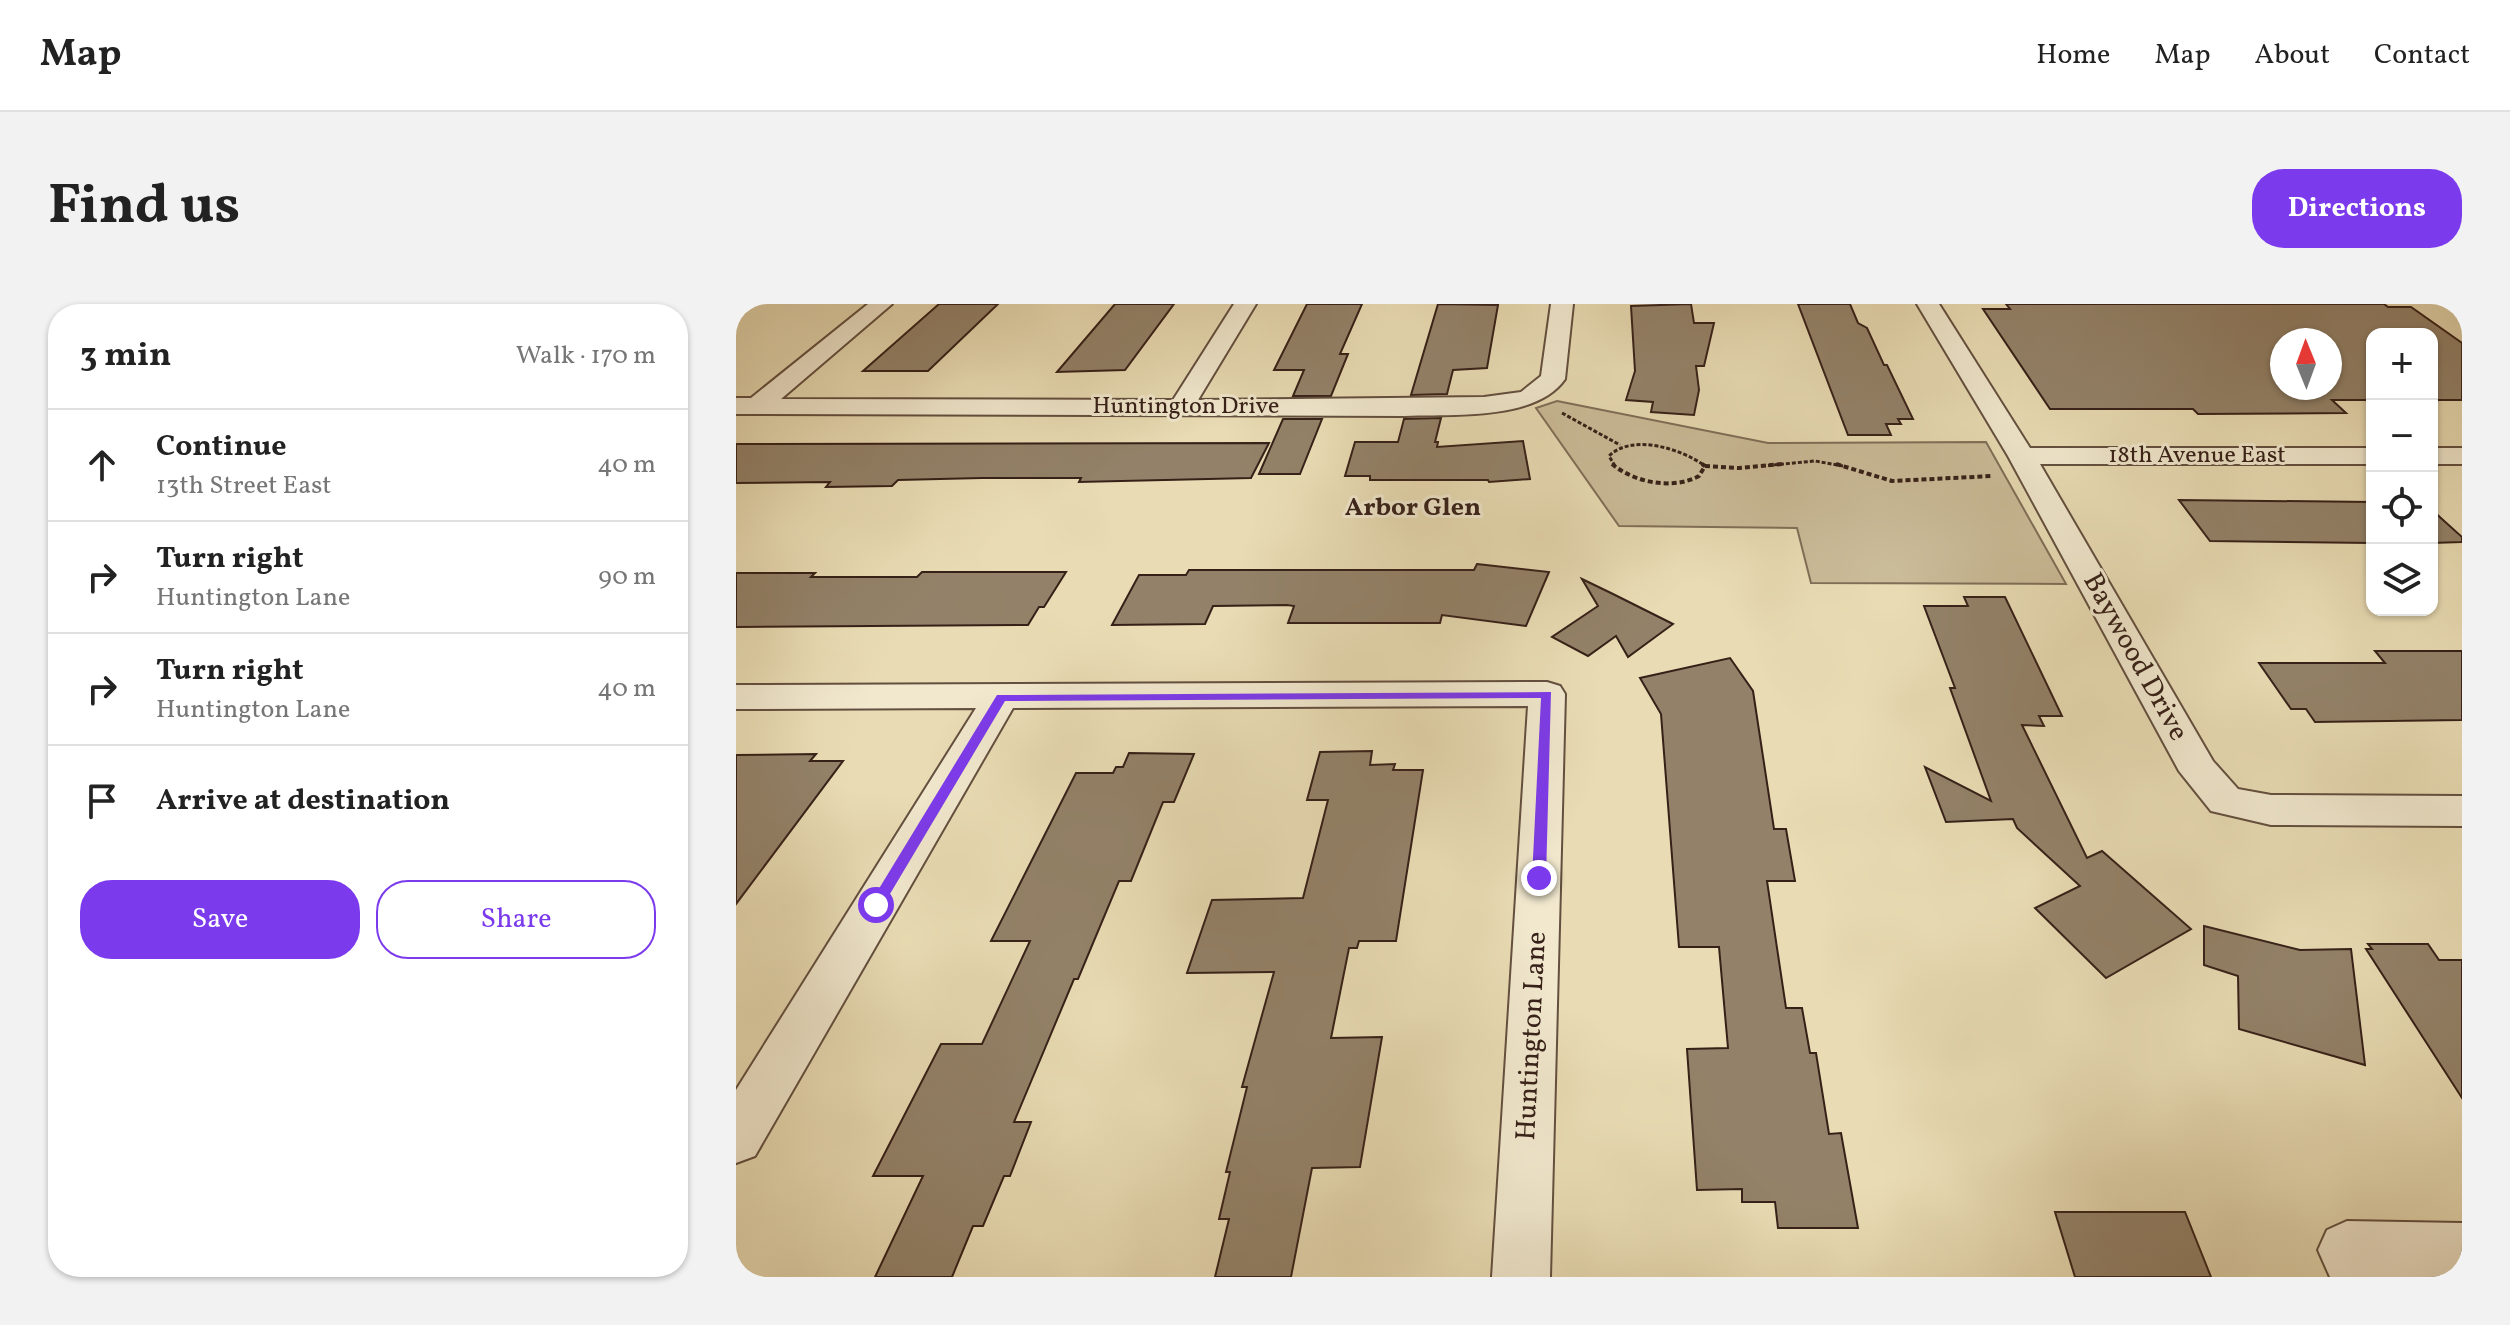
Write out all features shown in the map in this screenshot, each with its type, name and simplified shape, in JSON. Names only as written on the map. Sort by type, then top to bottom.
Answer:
[{"type":"street","points":[[747,405],[881,304]]},
{"type":"street","points":[[1181,407],[1245,304]]},
{"type":"street","name":"Huntington Drive","points":[[747,405],[1405,408],[1484,405],[1529,398],[1553,379],[1562,304]]},
{"type":"street","name":"Baywood Drive","points":[[1928,304],[2022,456],[2199,771],[2225,801],[2271,810],[2462,811]]},
{"type":"street","name":"18th Avenue East","points":[[2022,456],[2366,456]]},
{"type":"street","points":[[2438,456],[2462,456]]},
{"type":"street","name":"Huntington Lane","points":[[736,697],[1547,694],[1521,1277]]},
{"type":"street","points":[[736,1138],[1001,697]]},
{"type":"street","points":[[2361,1277],[2347,1250],[2462,1252]]},
{"type":"path","points":[[1561,412],[1621,445],[1658,446],[1694,458],[1705,466],[1739,468],[1815,461],[1837,464],[1892,481],[1995,476]]},
{"type":"path","points":[[1621,445],[1609,456],[1614,467],[1657,482],[1692,480],[1703,472],[1705,466]]},
{"type":"shaded area","points":[[1557,401],[1768,443],[1986,442],[2066,584],[1811,583],[1797,528],[1619,526],[1536,408]]},
{"type":"building","points":[[939,304],[998,304],[928,371],[863,371]]},
{"type":"building","points":[[1115,304],[1174,304],[1125,370],[1057,372]]},
{"type":"building","points":[[1307,304],[1362,304],[1340,354],[1348,354],[1331,396],[1293,396],[1304,370],[1274,370]]},
{"type":"building","points":[[1438,304],[1498,305],[1487,368],[1453,370],[1447,394],[1411,395]]},
{"type":"building","points":[[1691,304],[1694,323],[1714,323],[1704,366],[1696,366],[1699,390],[1694,415],[1651,412],[1653,402],[1626,400],[1635,371],[1631,306]]},
{"type":"building","points":[[1798,304],[1850,304],[1858,323],[1867,328],[1913,419],[1898,419],[1901,424],[1886,424],[1891,435],[1848,435]]},
{"type":"building","points":[[2006,304],[2384,304],[2388,307],[2411,307],[2462,343],[2462,400],[2438,400],[2438,328],[2366,328],[2366,400],[2342,400],[2342,328],[2270,328],[2270,400],[2332,400],[2346,413],[2198,414],[2193,409],[2050,409],[1983,309],[2010,309]]},
{"type":"building","points":[[1441,418],[1435,442],[1438,442],[1437,447],[1523,441],[1530,479],[1489,482],[1370,480],[1370,476],[1345,476],[1355,442],[1398,442],[1404,419]]},
{"type":"building","points":[[1283,419],[1322,419],[1300,474],[1259,474]]},
{"type":"building","points":[[1269,443],[1251,478],[1079,482],[1081,478],[982,478],[898,480],[892,486],[826,487],[830,482],[736,483],[736,444]]},
{"type":"building","points":[[2179,500],[2366,502],[2366,543],[2210,541]]},
{"type":"building","points":[[2438,515],[2462,537],[2462,542],[2438,543]]},
{"type":"building","points":[[1477,564],[1549,572],[1526,626],[1442,615],[1440,623],[1288,623],[1294,606],[1287,605],[1213,606],[1205,624],[1112,625],[1139,575],[1186,575],[1189,570],[1474,570]]},
{"type":"building","points":[[922,572],[1066,572],[1044,607],[1039,607],[1028,625],[736,627],[736,573],[917,577]]},
{"type":"building","points":[[1582,579],[1673,624],[1628,657],[1616,636],[1588,656],[1552,637],[1598,606]]},
{"type":"building","points":[[1964,597],[2005,597],[2062,716],[2039,716],[2044,726],[2022,725],[2087,858],[2102,851],[2191,929],[2106,978],[2035,908],[2080,886],[2017,828],[2013,819],[1946,822],[1925,767],[1991,801],[1950,688],[1955,688],[1924,606],[1968,606]]},
{"type":"building","points":[[2375,651],[2462,651],[2462,720],[2315,722],[2306,709],[2291,709],[2259,663],[2385,663]]},
{"type":"building","points":[[1730,658],[1753,691],[1774,829],[1786,829],[1795,881],[1767,881],[1786,1008],[1802,1008],[1810,1053],[1816,1053],[1829,1134],[1841,1133],[1858,1228],[1778,1228],[1775,1202],[1742,1202],[1742,1189],[1697,1190],[1687,1049],[1728,1048],[1719,947],[1679,947],[1661,714],[1640,678]]},
{"type":"building","points":[[1372,751],[1370,765],[1395,764],[1393,770],[1423,770],[1396,941],[1359,941],[1357,948],[1349,948],[1331,1038],[1382,1037],[1360,1167],[1312,1168],[1291,1277],[1215,1277],[1229,1219],[1219,1219],[1230,1172],[1226,1172],[1247,1087],[1242,1087],[1274,972],[1187,973],[1212,900],[1303,898],[1328,800],[1307,800],[1320,752]]},
{"type":"building","points":[[1129,753],[1194,754],[1174,802],[1163,802],[1131,881],[1119,881],[1078,979],[1074,979],[1014,1122],[1031,1122],[1010,1176],[1004,1176],[983,1226],[973,1226],[952,1277],[875,1277],[923,1176],[873,1176],[941,1044],[982,1044],[1030,941],[991,941],[1076,773],[1113,773],[1116,767],[1123,767]]},
{"type":"building","points":[[816,754],[810,761],[843,761],[736,904],[736,755]]},
{"type":"building","points":[[2204,926],[2300,950],[2351,949],[2365,1065],[2239,1029],[2238,976],[2204,965]]},
{"type":"building","points":[[2368,944],[2428,944],[2439,960],[2462,960],[2462,1098],[2366,949],[2372,949]]},
{"type":"building","points":[[2055,1212],[2185,1212],[2211,1277],[2075,1277]]},
{"type":"district","name":"Arbor Glen","points":[[1413,508]]},
{"type":"route","points":[[876,905],[1001,697],[1547,694],[1539,878]]}]
